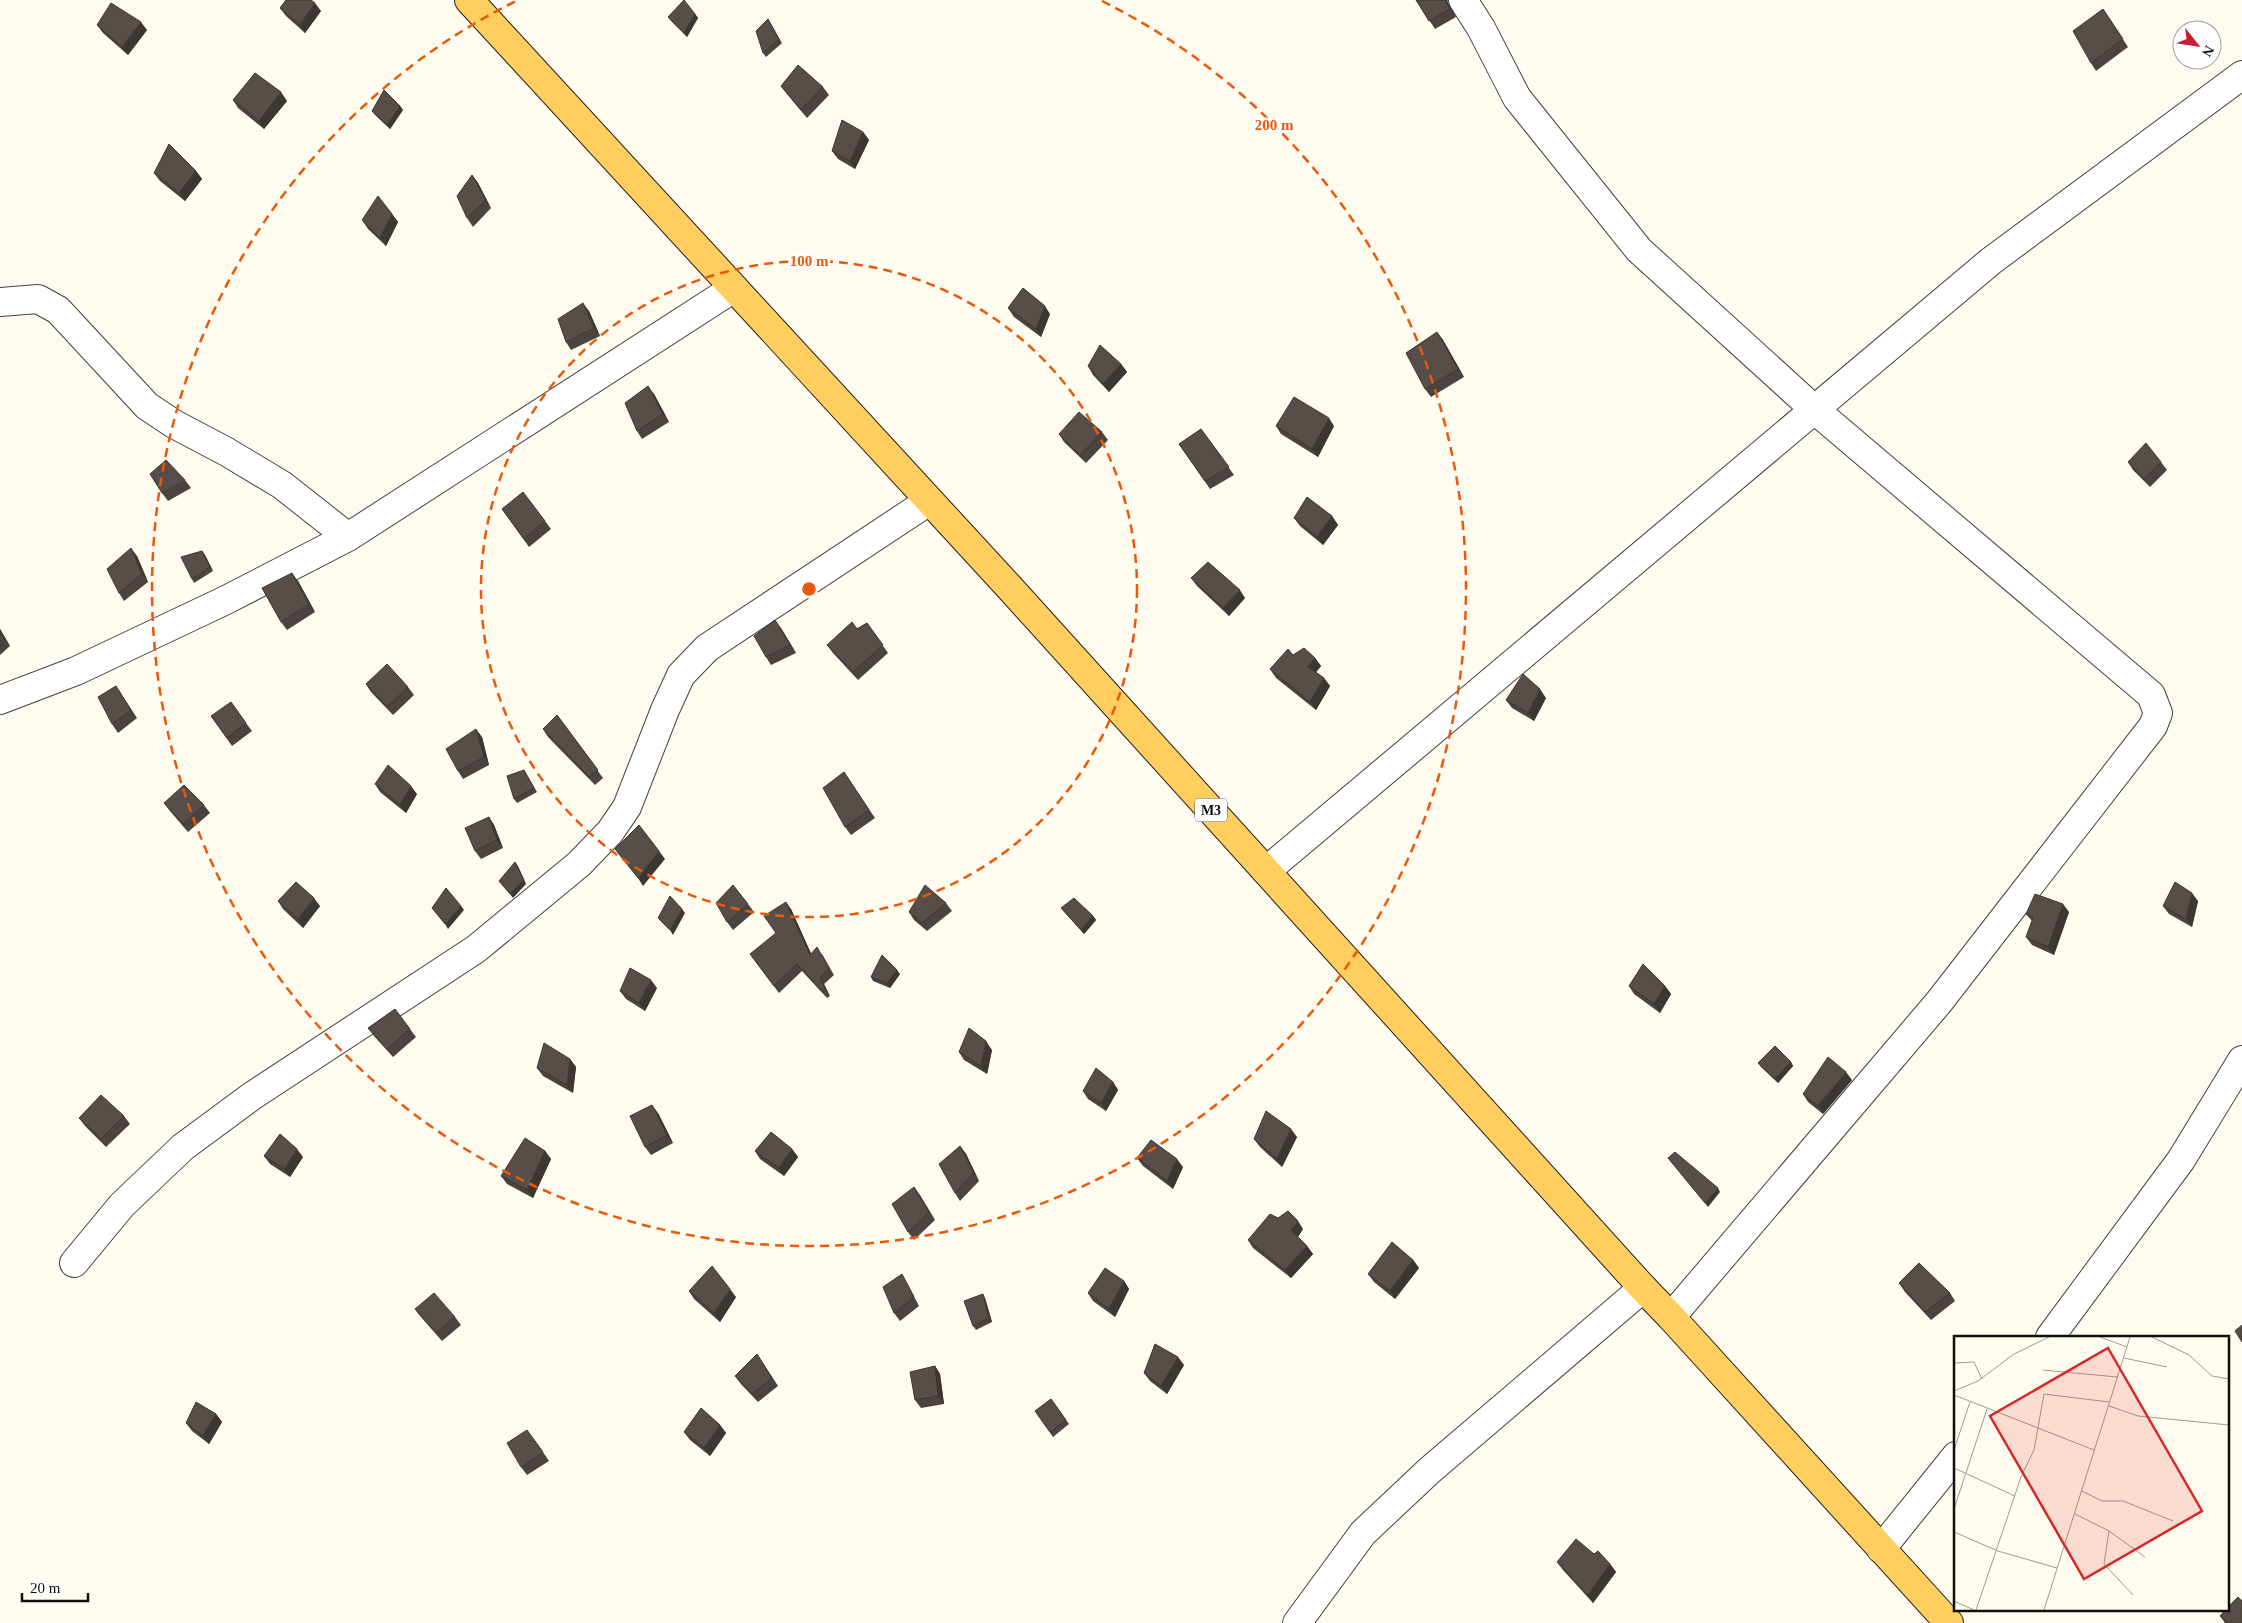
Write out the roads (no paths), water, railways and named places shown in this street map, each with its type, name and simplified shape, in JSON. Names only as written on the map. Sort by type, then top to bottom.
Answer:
[{"type":"main road","name":"M3","points":[[470,0],[929,501],[1949,1623]]},
{"type":"street","points":[[1463,0],[1481,28],[1517,98],[1639,250],[1815,410],[2151,695],[2158,713],[2153,726],[1939,1002],[1671,1317]]},
{"type":"street","points":[[1266,871],[1991,261],[2242,75]]},
{"type":"street","points":[[0,700],[102,658],[226,600],[348,538],[734,288]]},
{"type":"street","points":[[0,302],[38,298],[58,310],[147,406],[174,424],[227,452],[282,485],[348,538]]},
{"type":"street","points":[[74,1263],[122,1205],[183,1147],[252,1096],[476,949],[579,864],[610,832],[627,807],[681,675],[707,648],[929,501]]},
{"type":"street","points":[[2051,1336],[2181,1160],[2242,1060]]},
{"type":"street","points":[[1297,1623],[1363,1533],[1430,1470],[1643,1288]]},
{"type":"street","points":[[1881,1549],[1954,1458]]}]
